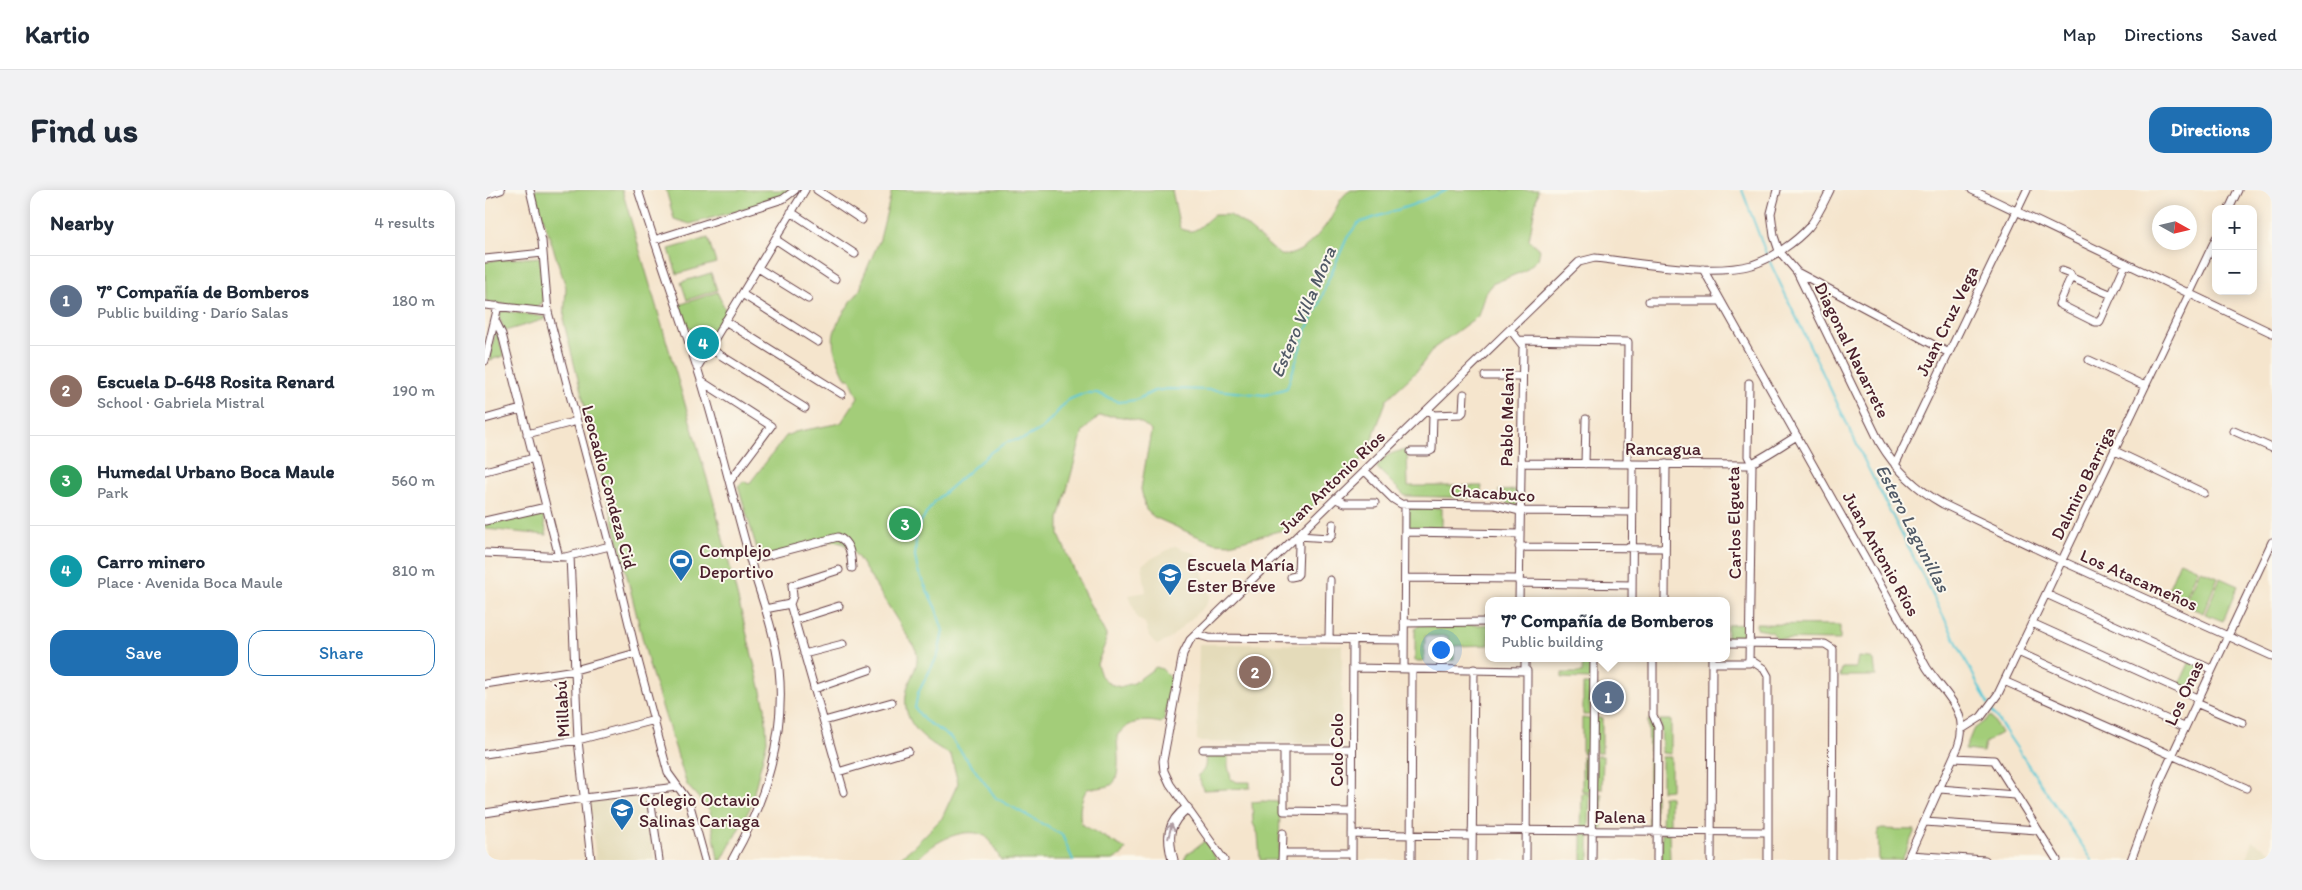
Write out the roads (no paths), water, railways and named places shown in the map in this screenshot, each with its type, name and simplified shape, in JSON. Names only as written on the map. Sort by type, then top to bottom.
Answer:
[{"type":"main road","points":[[1173,860],[1168,840],[1169,830],[1175,819],[1187,808]]},
{"type":"street","points":[[485,195],[501,190]]},
{"type":"street","name":"Leocadio Condeza Cid","points":[[530,190],[543,253],[548,312],[610,546],[635,653],[655,720],[668,773],[689,802],[705,860]]},
{"type":"street","points":[[638,190],[678,305],[701,381],[765,609],[779,669],[777,736],[768,778],[757,814],[732,860]]},
{"type":"street","points":[[654,240],[783,199],[795,190]]},
{"type":"street","points":[[697,368],[805,190]]},
{"type":"street","points":[[817,190],[862,220]]},
{"type":"street","points":[[1777,190],[1771,219],[1779,251]]},
{"type":"street","name":"Juan Antonio Ríos","points":[[1224,860],[1167,780],[1163,761],[1183,654],[1187,644],[1196,634],[1365,471],[1430,412],[1576,264],[1585,259],[1595,258],[1703,269],[1744,266],[1760,262],[1779,251],[1808,228],[1830,190]]},
{"type":"street","points":[[1972,190],[2272,333]]},
{"type":"street","name":"Juan Cruz Vega","points":[[1895,465],[2027,190]]},
{"type":"street","points":[[2231,205],[2238,190]]},
{"type":"street","points":[[791,212],[855,254]]},
{"type":"street","points":[[775,239],[835,279]]},
{"type":"street","name":"Dalmiro Barriga","points":[[1963,729],[1978,720],[1995,700],[2212,247]]},
{"type":"street","name":"Diagonal Navarrete","points":[[1779,251],[1797,272],[1880,443],[1895,465]]},
{"type":"street","points":[[485,259],[543,253]]},
{"type":"street","points":[[2072,278],[2059,300],[2059,304],[2095,322],[2100,321],[2126,263]]},
{"type":"street","points":[[758,268],[808,299]]},
{"type":"street","name":"Juan Antonio Ríos","points":[[1703,269],[1927,668],[1955,704],[1963,729]]},
{"type":"street","points":[[2062,271],[2069,274],[2072,278],[2112,295]]},
{"type":"street","points":[[1797,272],[1949,352]]},
{"type":"street","points":[[741,294],[818,342]]},
{"type":"street","points":[[1649,301],[1721,302]]},
{"type":"street","points":[[485,305],[548,312]]},
{"type":"street","points":[[485,360],[498,306]]},
{"type":"street","points":[[495,320],[502,334],[559,557]]},
{"type":"street","points":[[725,322],[842,394]]},
{"type":"street","points":[[1510,329],[1520,340],[1628,342],[1630,464],[1633,512],[1632,597]]},
{"type":"street","name":"Pablo Melani","points":[[1519,597],[1523,346],[1520,340]]},
{"type":"street","points":[[709,348],[805,408]]},
{"type":"street","points":[[2089,360],[2145,386]]},
{"type":"street","points":[[1485,376],[1522,376]]},
{"type":"street","points":[[701,381],[771,426],[730,481]]},
{"type":"street","name":"Carlos Elgueta","points":[[1749,383],[1748,456],[1752,464],[1749,661]]},
{"type":"street","points":[[1411,452],[1431,451],[1430,412],[1462,414],[1464,394]]},
{"type":"street","points":[[485,419],[521,409]]},
{"type":"street","points":[[1585,464],[1586,419]]},
{"type":"street","points":[[527,434],[577,421]]},
{"type":"street","points":[[2234,431],[2272,448]]},
{"type":"street","points":[[1752,464],[1758,458],[1797,436]]},
{"type":"street","points":[[2115,451],[2203,492]]},
{"type":"street","points":[[485,471],[533,458]]},
{"type":"street","name":"Rancagua","points":[[1521,463],[1752,464]]},
{"type":"street","points":[[1665,597],[1666,464]]},
{"type":"street","name":"Los Atacameños","points":[[1895,465],[1916,487],[1928,496],[2061,561],[2272,656]]},
{"type":"street","points":[[1365,471],[1395,501],[1405,504],[1404,640],[1408,669],[1411,860]]},
{"type":"street","points":[[1336,499],[1345,502],[1375,503]]},
{"type":"street","name":"Chacabuco","points":[[1405,504],[1495,505],[1520,511],[1633,512]]},
{"type":"street","points":[[485,521],[546,507]]},
{"type":"street","points":[[1291,577],[1298,574],[1299,546],[1297,536],[1329,538],[1333,524]]},
{"type":"street","points":[[1405,532],[1520,534]]},
{"type":"street","points":[[750,560],[839,538],[843,539],[849,548],[852,568]]},
{"type":"street","name":"Los Onas","points":[[2131,860],[2153,798],[2184,727],[2272,542]]},
{"type":"street","points":[[485,553],[559,557],[610,546]]},
{"type":"street","points":[[1519,547],[1665,548]]},
{"type":"street","name":"Millabú","points":[[570,556],[578,740],[591,860]]},
{"type":"street","points":[[839,570],[792,585],[793,596],[790,604],[844,792]]},
{"type":"street","points":[[1405,578],[1632,585]]},
{"type":"street","points":[[1329,639],[1330,580]]},
{"type":"street","points":[[2046,594],[2211,669]]},
{"type":"street","points":[[765,609],[790,604]]},
{"type":"street","points":[[795,620],[839,606]]},
{"type":"street","points":[[1404,623],[1485,622]]},
{"type":"street","points":[[2032,623],[2197,700],[2243,724]]},
{"type":"street","points":[[1196,634],[1209,638],[1404,640]]},
{"type":"street","name":"Colo Colo","points":[[1352,857],[1353,640]]},
{"type":"street","points":[[1730,643],[1830,646],[1833,651],[1831,860]]},
{"type":"street","points":[[804,654],[843,644]]},
{"type":"street","points":[[2018,652],[2184,727]]},
{"type":"street","points":[[485,684],[575,670],[635,653]]},
{"type":"street","points":[[1730,660],[1749,661],[1765,669],[1768,676],[1769,860]]},
{"type":"street","points":[[1525,662],[1526,860]]},
{"type":"street","points":[[1592,860],[1594,662]]},
{"type":"street","points":[[1653,662],[1653,715],[1658,727],[1657,860]]},
{"type":"street","points":[[1711,860],[1713,662]]},
{"type":"street","points":[[1353,668],[1526,670]]},
{"type":"street","points":[[814,689],[869,670]]},
{"type":"street","points":[[1472,860],[1474,670]]},
{"type":"street","points":[[2004,681],[2246,788]]},
{"type":"street","points":[[824,722],[891,702]]},
{"type":"street","points":[[485,754],[578,740],[655,720]]},
{"type":"street","points":[[1963,729],[1940,789],[1908,857],[1985,860]]},
{"type":"street","points":[[1203,749],[1352,749]]},
{"type":"street","points":[[1284,749],[1284,811],[1352,812]]},
{"type":"street","points":[[838,772],[908,751]]},
{"type":"street","points":[[1953,758],[1994,760],[2057,860]]},
{"type":"street","points":[[485,813],[584,798],[677,787]]},
{"type":"street","points":[[1940,789],[2015,795]]},
{"type":"street","points":[[649,790],[659,860]]},
{"type":"street","points":[[1925,822],[2037,830]]},
{"type":"street","name":"Palena","points":[[1352,834],[1411,835],[1527,831],[1768,832]]},
{"type":"street","points":[[1283,833],[1283,857],[1352,857]]},
{"type":"waterway","name":"Estero Villa Mora","points":[[1073,860],[1062,835],[996,798],[950,737],[924,720],[915,708],[918,693],[938,655],[943,631],[936,609],[918,571],[915,557],[916,539],[920,523],[934,502],[991,452],[1009,441],[1023,439],[1043,428],[1068,400],[1085,393],[1097,393],[1119,402],[1136,400],[1154,391],[1168,389],[1215,390],[1265,395],[1287,388],[1307,328],[1319,305],[1347,238],[1358,223],[1412,205],[1447,190]]},
{"type":"waterway","name":"Estero Lagunillas","points":[[1742,190],[1767,256]]},
{"type":"waterway","name":"Estero Lagunillas","points":[[1769,260],[1868,468],[1988,704]]},
{"type":"waterway","name":"Estero Lagunillas","points":[[1990,708],[2092,860]]},
{"type":"place","name":"Carro minero","points":[[703,343]]},
{"type":"place","name":"Humedal Urbano Boca Maule","points":[[905,524]]},
{"type":"place","name":"Complejo Deportivo","points":[[681,582]]},
{"type":"place","name":"Escuela María Ester Breve","points":[[1170,596]]},
{"type":"place","name":"Escuela D-648 Rosita Renard","points":[[1255,672]]},
{"type":"place","name":"7° Compañía de Bomberos","points":[[1608,697]]},
{"type":"place","name":"Colegio Octavio Salinas Cariaga","points":[[622,831]]}]
